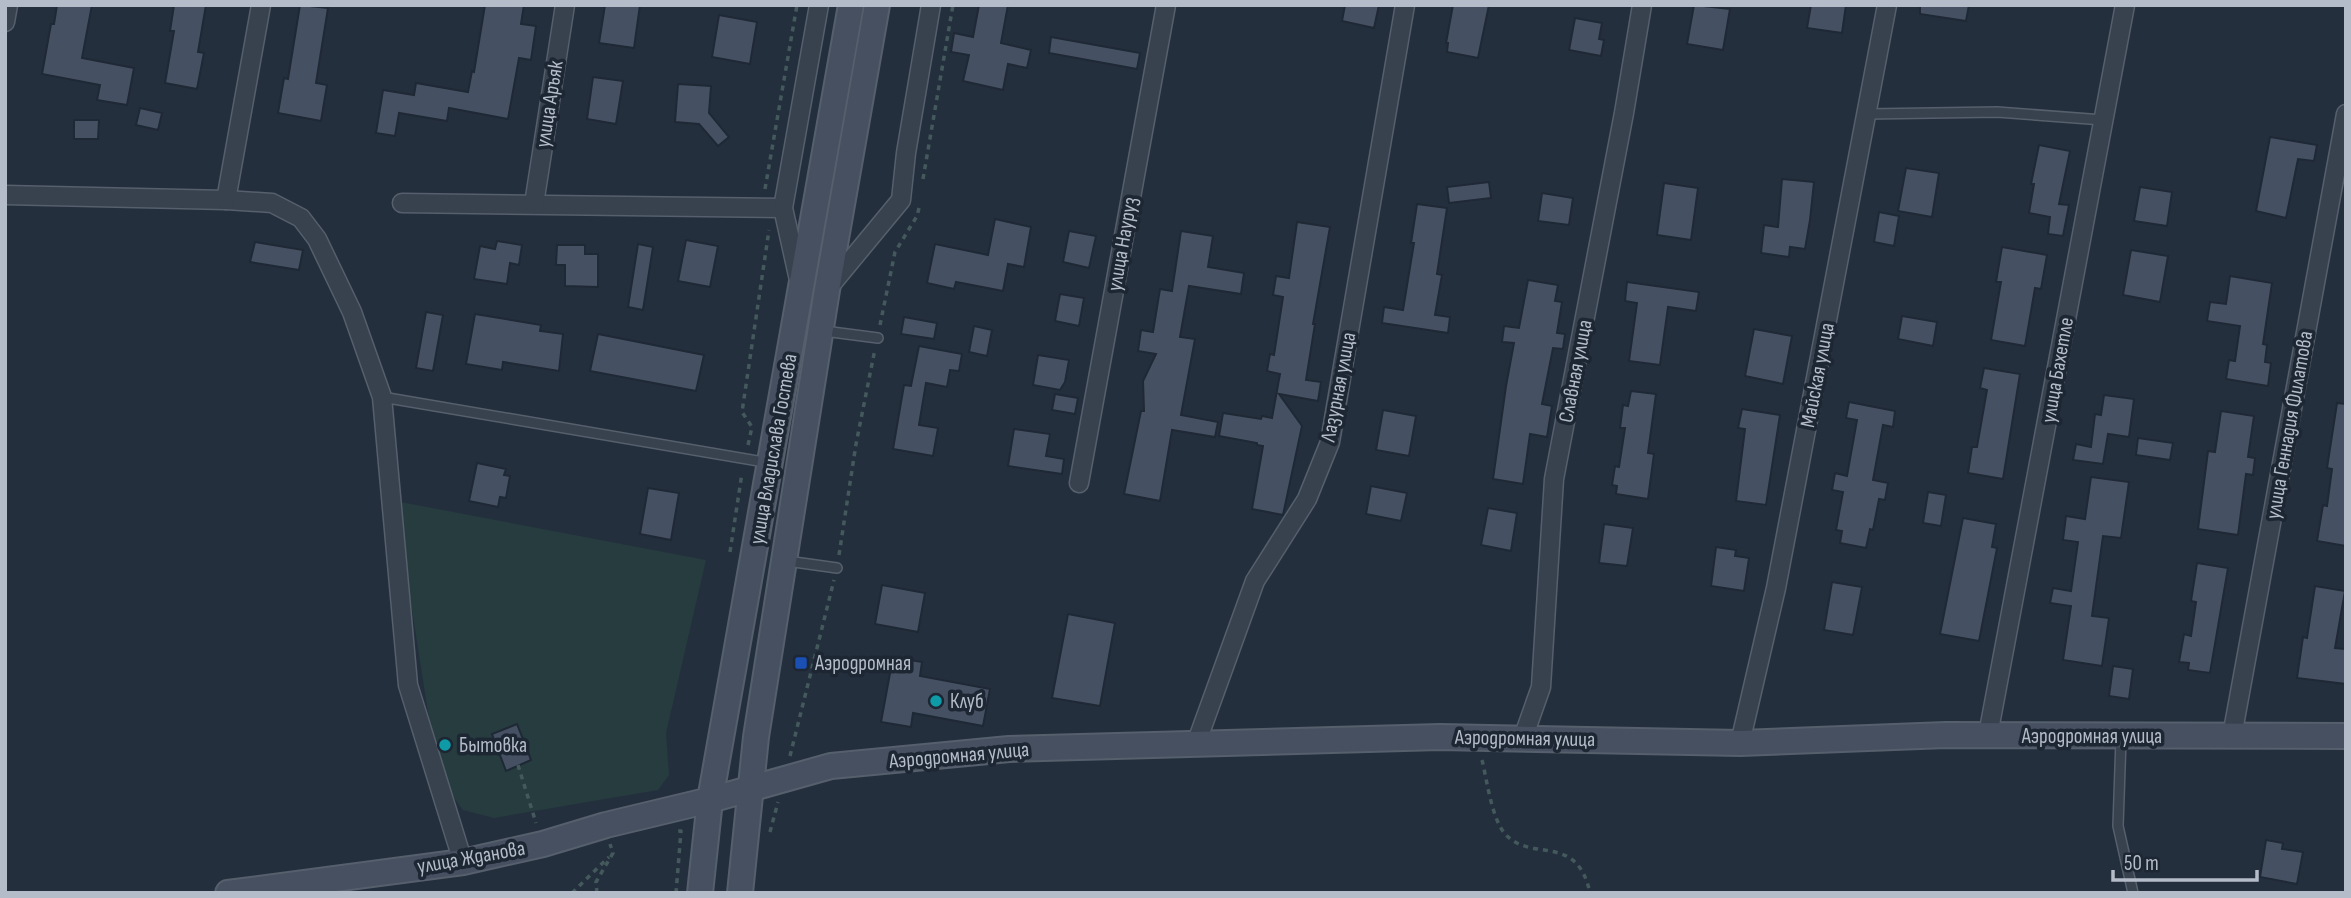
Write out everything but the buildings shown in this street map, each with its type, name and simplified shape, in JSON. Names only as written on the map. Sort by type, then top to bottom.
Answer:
[{"type":"street","points":[[226,200],[261,5]]},
{"type":"street","name":"улица Аръяк","points":[[534,204],[565,5]]},
{"type":"street","points":[[801,292],[783,208],[819,5]]},
{"type":"street","name":"улица Владислава Гостева","points":[[700,893],[710,800],[851,5]]},
{"type":"street","name":"улица Владислава Гостева","points":[[740,893],[749,789],[820,331],[877,5]]},
{"type":"street","points":[[827,290],[901,200],[906,153],[931,5]]},
{"type":"street","name":"улица Науруз","points":[[1079,484],[1166,5]]},
{"type":"street","name":"Лазурная улица","points":[[1196,744],[1255,581],[1307,499],[1330,442],[1405,5]]},
{"type":"street","name":"Славная улица","points":[[1523,738],[1541,687],[1554,479],[1642,5]]},
{"type":"street","name":"Майская улица","points":[[1740,743],[1776,588],[1887,5]]},
{"type":"street","name":"улица Бахетле","points":[[1988,735],[2125,5]]},
{"type":"street","name":"улица Геннадия Филатова","points":[[2232,736],[2346,114]]},
{"type":"street","points":[[5,195],[272,203],[301,218],[317,239],[352,312],[382,397],[408,685],[463,862]]},
{"type":"street","points":[[402,203],[783,208]]},
{"type":"street","name":"Аэродромная улица","points":[[710,800],[831,766],[1009,749],[1476,737],[1740,743],[1946,734],[2346,736]]},
{"type":"street","name":"улица Жданова","points":[[228,893],[463,862],[710,800]]},
{"type":"lane","points":[[1868,114],[1997,112],[2103,120]]},
{"type":"lane","points":[[820,331],[877,338]]},
{"type":"lane","points":[[382,397],[771,463]]},
{"type":"lane","points":[[785,560],[837,568]]},
{"type":"lane","points":[[2121,736],[2118,826],[2133,893]]},
{"type":"path","points":[[730,554],[752,427],[742,412],[769,226],[762,207],[797,5]]},
{"type":"path","points":[[922,190],[953,5]]},
{"type":"path","points":[[787,768],[837,568],[856,444],[895,252],[917,216],[919,203]]},
{"type":"path","points":[[1476,737],[1496,818],[1506,836],[1521,845],[1561,852],[1577,865],[1590,893]]},
{"type":"path","points":[[518,765],[543,844]]},
{"type":"path","points":[[597,893],[596,882],[613,853],[606,825]]},
{"type":"path","points":[[668,829],[681,831],[676,893]]},
{"type":"path","points":[[572,893],[613,853]]},
{"type":"green space","points":[[395,501],[706,560],[666,733],[669,775],[658,790],[494,818],[463,810],[438,776]]},
{"type":"place","name":"Аэродромная","points":[[801,663]]},
{"type":"place","name":"Клуб","points":[[936,701]]},
{"type":"place","name":"Бытовка","points":[[445,745]]}]
